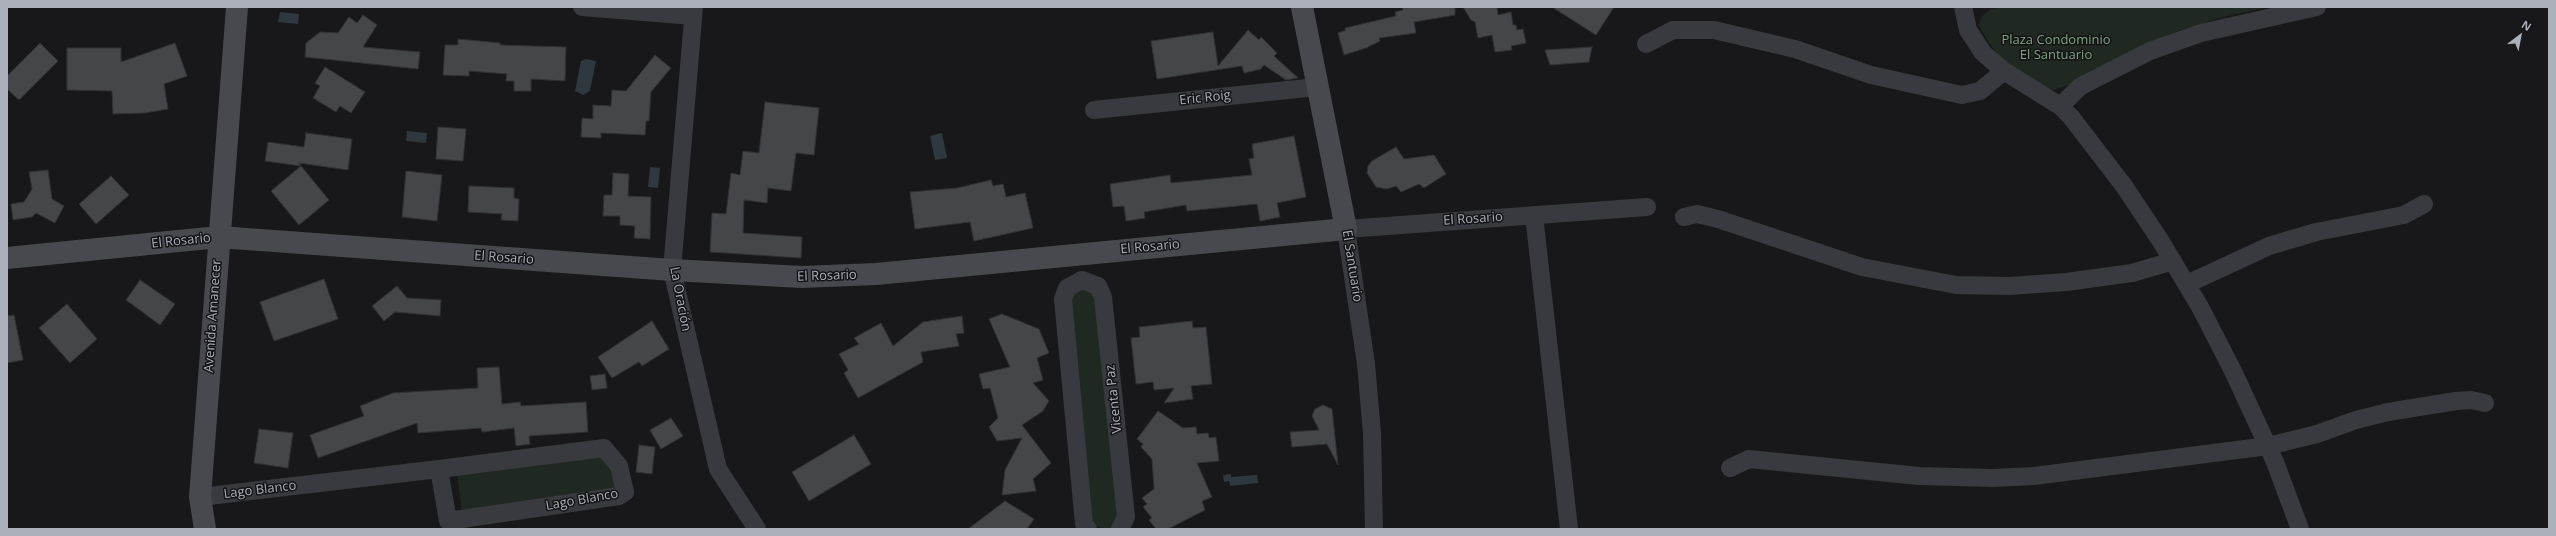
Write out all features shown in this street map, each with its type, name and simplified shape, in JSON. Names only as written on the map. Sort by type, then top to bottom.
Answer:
[{"type":"street","name":"Avenida Amanecer","points":[[206,529],[200,496],[237,7]]},
{"type":"street","points":[[582,7],[694,12]]},
{"type":"street","name":"El Santuario","points":[[1302,7],[1346,229],[1366,364],[1372,432],[1374,529]]},
{"type":"street","points":[[1963,7],[1968,30],[1975,43],[1994,64],[2060,106],[2094,146],[2173,260],[2224,352],[2268,446],[2300,529]]},
{"type":"street","points":[[2060,106],[2081,86],[2150,51],[2201,33],[2317,7]]},
{"type":"street","name":"La Oración","points":[[694,12],[672,270],[718,470],[757,529]]},
{"type":"street","points":[[1646,44],[1674,30],[1714,30],[1795,49],[1871,75],[1962,94],[1980,90],[2004,71]]},
{"type":"street","name":"Eric Roig","points":[[1094,110],[1317,87]]},
{"type":"street","points":[[2187,284],[2269,246],[2316,232],[2404,215],[2424,204]]},
{"type":"street","name":"El Rosario","points":[[7,258],[219,237],[759,276],[839,277],[1346,229],[1647,207]]},
{"type":"street","points":[[1684,217],[1697,214],[1718,219],[1862,267],[1956,285],[2010,286],[2066,282],[2132,273],[2173,260]]},
{"type":"street","points":[[1534,215],[1569,529]]},
{"type":"street","points":[[1079,254],[1082,280],[1071,284],[1064,293],[1063,300],[1084,524],[1088,529]]},
{"type":"street","name":"Vicenta Paz","points":[[1082,280],[1098,286],[1104,297],[1126,517],[1120,529]]},
{"type":"street","points":[[1730,468],[1749,460],[1905,475],[2008,478],[2070,473],[2268,446],[2317,434],[2356,420],[2388,412],[2456,401],[2472,400],[2485,403]]},
{"type":"street","name":"Lago Blanco","points":[[200,496],[439,469],[604,448],[619,466],[625,492],[619,496],[448,521],[439,469]]},
{"type":"green space","name":"Plaza Condominio El Santuario","points":[[2001,7],[2267,7],[2216,19],[2175,32],[2088,72],[2077,83],[2050,91],[2004,63],[1989,43],[1979,26],[1981,17],[1991,9]]},
{"type":"green space","points":[[1083,288],[1096,295],[1120,515],[1112,528],[1107,529],[1097,527],[1092,520],[1070,296]]},
{"type":"green space","points":[[600,454],[612,470],[616,481],[613,491],[462,512],[457,473]]},
{"type":"shaded area","points":[[280,12],[299,14],[298,24],[278,22]]},
{"type":"shaded area","points":[[586,59],[596,61],[590,91],[583,95],[575,91],[581,61]]},
{"type":"shaded area","points":[[407,131],[427,133],[426,143],[406,141]]},
{"type":"shaded area","points":[[942,133],[947,158],[935,160],[930,136]]},
{"type":"shaded area","points":[[650,167],[660,168],[658,188],[648,187]]},
{"type":"shaded area","points":[[1231,474],[1231,477],[1257,475],[1258,483],[1230,486],[1229,481],[1224,482],[1223,475]]},
{"type":"building","points":[[1402,7],[1455,7],[1455,15],[1414,22],[1416,33],[1379,38],[1380,41],[1366,48],[1344,55],[1338,33],[1346,30],[1345,28],[1396,16],[1395,12],[1403,10]]},
{"type":"building","points":[[1463,7],[1497,7],[1498,15],[1511,12],[1513,25],[1516,25],[1517,30],[1523,29],[1526,43],[1511,46],[1512,50],[1495,52],[1492,35],[1478,38],[1475,22],[1471,20]]},
{"type":"building","points":[[1552,7],[1614,7],[1596,35]]},
{"type":"building","points":[[363,15],[377,25],[363,47],[420,52],[418,69],[305,57],[306,43],[320,32],[338,33],[349,17],[357,23]]},
{"type":"building","points":[[1248,30],[1259,40],[1261,37],[1277,53],[1274,56],[1298,78],[1286,80],[1264,65],[1261,69],[1244,73],[1242,66],[1157,79],[1151,41],[1213,32],[1218,66]]},
{"type":"building","points":[[458,39],[500,43],[500,45],[566,47],[565,81],[531,79],[531,91],[514,91],[514,81],[506,81],[507,74],[469,71],[469,76],[443,75],[445,45],[458,45]]},
{"type":"building","points":[[40,43],[58,61],[19,100],[7,89],[7,76]]},
{"type":"building","points":[[175,43],[187,76],[164,84],[168,109],[145,113],[113,114],[112,91],[67,90],[67,48],[121,48],[121,62]]},
{"type":"building","points":[[1592,47],[1589,62],[1550,65],[1545,50]]},
{"type":"building","points":[[655,55],[671,68],[651,92],[649,121],[646,121],[645,135],[601,133],[601,138],[581,137],[582,118],[593,119],[593,105],[611,106],[612,90],[626,91]]},
{"type":"building","points":[[325,67],[365,92],[351,113],[340,106],[336,112],[313,98],[320,86],[315,83]]},
{"type":"building","points":[[765,102],[819,108],[814,155],[796,153],[791,191],[768,188],[767,203],[744,200],[743,233],[802,237],[801,258],[710,252],[712,213],[726,214],[731,173],[740,175],[743,151],[759,153]]},
{"type":"building","points":[[438,127],[466,129],[463,161],[436,159]]},
{"type":"building","points":[[306,133],[352,139],[348,170],[299,163],[301,166],[265,161],[268,142],[304,147]]},
{"type":"building","points":[[1294,136],[1306,197],[1277,203],[1280,217],[1260,221],[1257,204],[1187,211],[1186,205],[1144,212],[1145,218],[1126,221],[1124,206],[1113,207],[1110,184],[1170,175],[1171,183],[1252,175],[1249,159],[1254,158],[1252,144]]},
{"type":"building","points":[[1396,147],[1404,159],[1434,155],[1446,174],[1424,188],[1419,184],[1401,192],[1396,186],[1387,189],[1376,187],[1367,173],[1368,166],[1372,161]]},
{"type":"building","points":[[301,166],[329,200],[299,225],[271,191]]},
{"type":"building","points":[[48,170],[52,199],[64,206],[55,223],[36,213],[32,217],[13,220],[11,204],[24,202],[32,189],[29,172]]},
{"type":"building","points":[[406,171],[442,175],[437,221],[402,217]]},
{"type":"building","points":[[613,173],[629,174],[628,196],[651,197],[650,239],[634,238],[635,226],[620,225],[620,216],[603,216],[604,195],[612,195]]},
{"type":"building","points":[[111,176],[129,195],[96,224],[79,204]]},
{"type":"building","points":[[991,180],[993,186],[1003,184],[1006,197],[1025,193],[1033,228],[974,241],[970,222],[915,229],[910,192],[957,188]]},
{"type":"building","points":[[469,186],[514,188],[514,198],[519,199],[518,221],[501,220],[502,214],[468,212]]},
{"type":"building","points":[[324,279],[338,319],[274,341],[260,302]]},
{"type":"building","points":[[140,280],[175,304],[160,325],[126,300]]},
{"type":"building","points":[[397,286],[407,298],[441,300],[440,316],[395,312],[384,321],[372,306]]},
{"type":"building","points":[[67,304],[97,339],[70,363],[39,328]]},
{"type":"building","points":[[1002,314],[1039,329],[1049,353],[1037,358],[1043,380],[1033,383],[1049,401],[1043,411],[1022,425],[1051,463],[1033,479],[1036,491],[1002,495],[1005,470],[1022,438],[997,441],[989,427],[998,418],[990,388],[983,389],[979,374],[1010,367],[989,319]]},
{"type":"building","points":[[14,315],[23,360],[7,363],[7,316]]},
{"type":"building","points":[[962,316],[964,333],[956,334],[959,346],[921,352],[923,362],[858,398],[844,373],[848,370],[839,354],[859,344],[854,338],[881,323],[893,346],[923,322]]},
{"type":"building","points":[[652,321],[669,349],[642,366],[639,362],[612,378],[598,357]]},
{"type":"building","points":[[1192,321],[1193,328],[1206,327],[1212,384],[1191,386],[1193,399],[1164,403],[1174,388],[1154,390],[1153,382],[1136,384],[1131,338],[1140,337],[1139,327]]},
{"type":"building","points":[[499,367],[502,404],[520,402],[521,406],[586,402],[588,432],[529,436],[530,444],[516,446],[514,428],[482,432],[481,428],[418,433],[417,423],[318,458],[310,435],[364,416],[360,406],[393,393],[478,388],[477,368]]},
{"type":"building","points":[[605,374],[607,388],[592,390],[590,376]]},
{"type":"building","points":[[1323,405],[1332,409],[1338,465],[1327,444],[1292,447],[1290,432],[1319,430],[1312,416],[1315,409]]},
{"type":"building","points":[[1158,411],[1183,428],[1196,427],[1197,434],[1208,433],[1209,438],[1216,437],[1219,461],[1197,463],[1212,497],[1202,501],[1205,510],[1168,529],[1156,529],[1149,520],[1152,518],[1143,507],[1147,504],[1142,498],[1154,489],[1152,459],[1141,447],[1143,444],[1137,439]]},
{"type":"building","points":[[671,418],[683,436],[661,449],[650,430]]},
{"type":"building","points":[[259,429],[293,433],[288,468],[254,463]]},
{"type":"building","points":[[854,435],[871,464],[809,501],[792,472]]},
{"type":"building","points":[[639,445],[655,447],[652,474],[636,472]]},
{"type":"building","points":[[1005,501],[1034,519],[1027,529],[968,529]]}]
